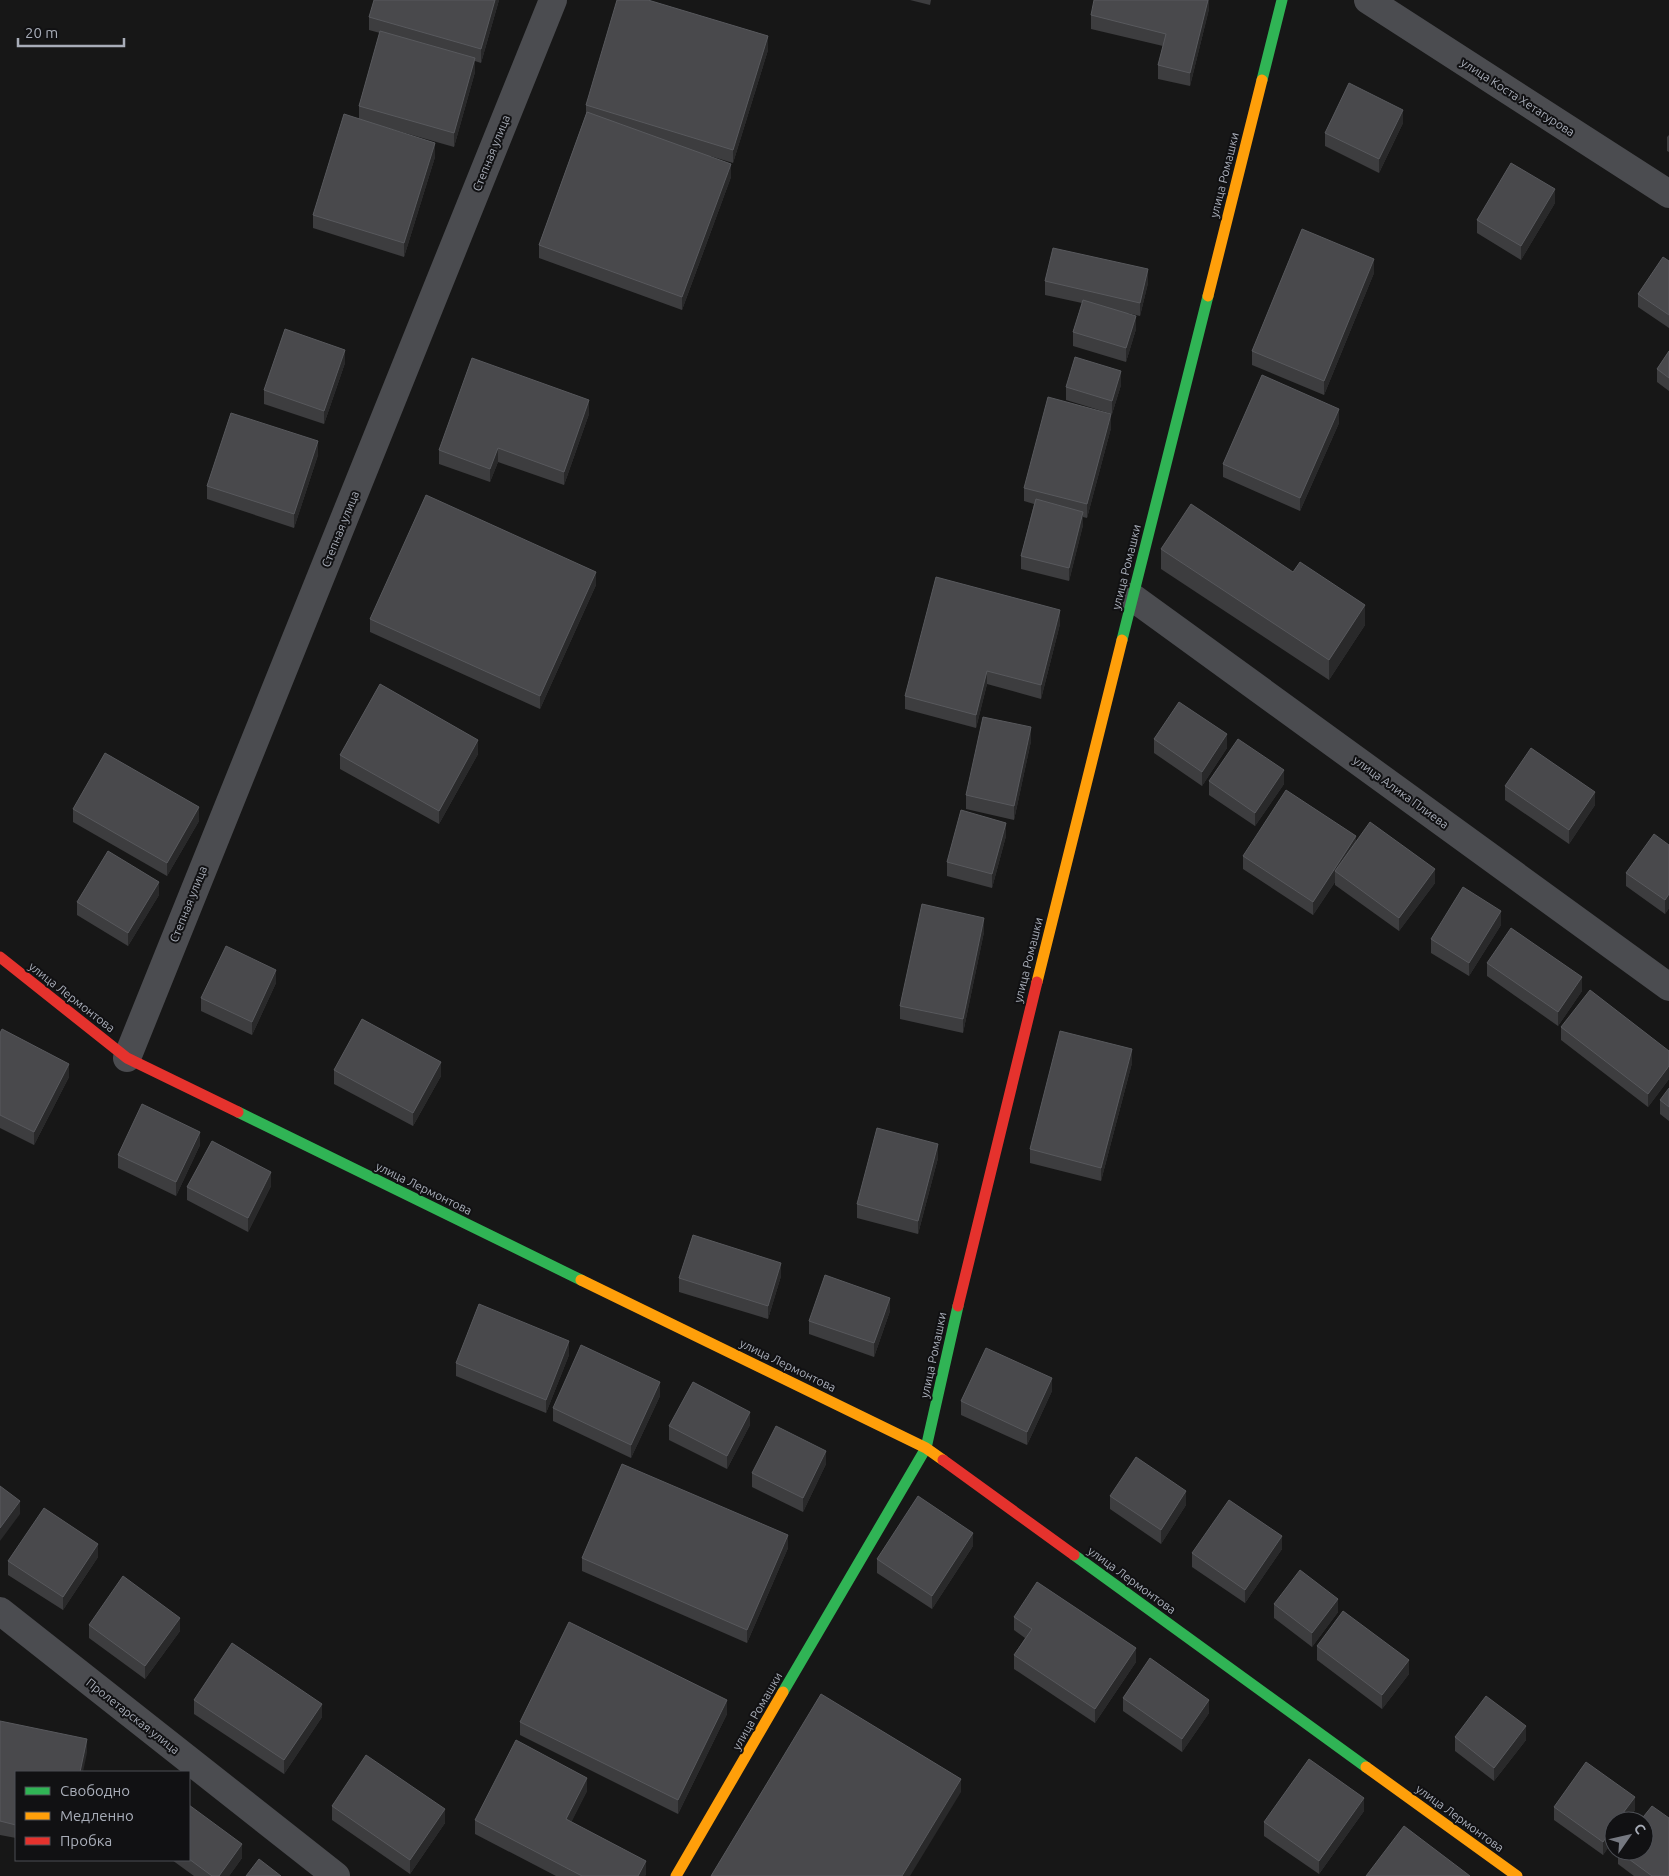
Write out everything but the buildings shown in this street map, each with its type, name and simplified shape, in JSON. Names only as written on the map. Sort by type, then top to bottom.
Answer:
[{"type":"street","name":"Степная улица","points":[[127,1058],[553,0]]},
{"type":"street","name":"улица Ромашки","points":[[676,1876],[926,1448],[971,1246],[1282,0]]},
{"type":"street","name":"улица Коста Хетагурова","points":[[1368,0],[1669,194]]},
{"type":"street","name":"улица Алика Плиева","points":[[1132,598],[1669,987]]},
{"type":"street","name":"улица Лермонтова","points":[[0,957],[127,1058],[926,1448],[1517,1876]]},
{"type":"street","name":"Пролетарская улица","points":[[0,1611],[336,1876]]},
{"type":"traffic: fast","points":[[1262,80],[1282,0]]},
{"type":"traffic: fast","points":[[1122,640],[1208,296]]},
{"type":"traffic: fast","points":[[238,1112],[581,1280]]},
{"type":"traffic: fast","points":[[783,1692],[926,1448],[958,1306]]},
{"type":"traffic: fast","points":[[1074,1555],[1366,1767]]},
{"type":"traffic: slow","points":[[1208,296],[1262,80]]},
{"type":"traffic: slow","points":[[1037,982],[1122,640]]},
{"type":"traffic: slow","points":[[581,1280],[926,1448],[943,1460]]},
{"type":"traffic: slow","points":[[676,1876],[783,1692]]},
{"type":"traffic: slow","points":[[1366,1767],[1517,1876]]},
{"type":"traffic: jam","points":[[0,957],[127,1058],[238,1112]]},
{"type":"traffic: jam","points":[[958,1306],[1037,982]]},
{"type":"traffic: jam","points":[[943,1460],[1074,1555]]}]
